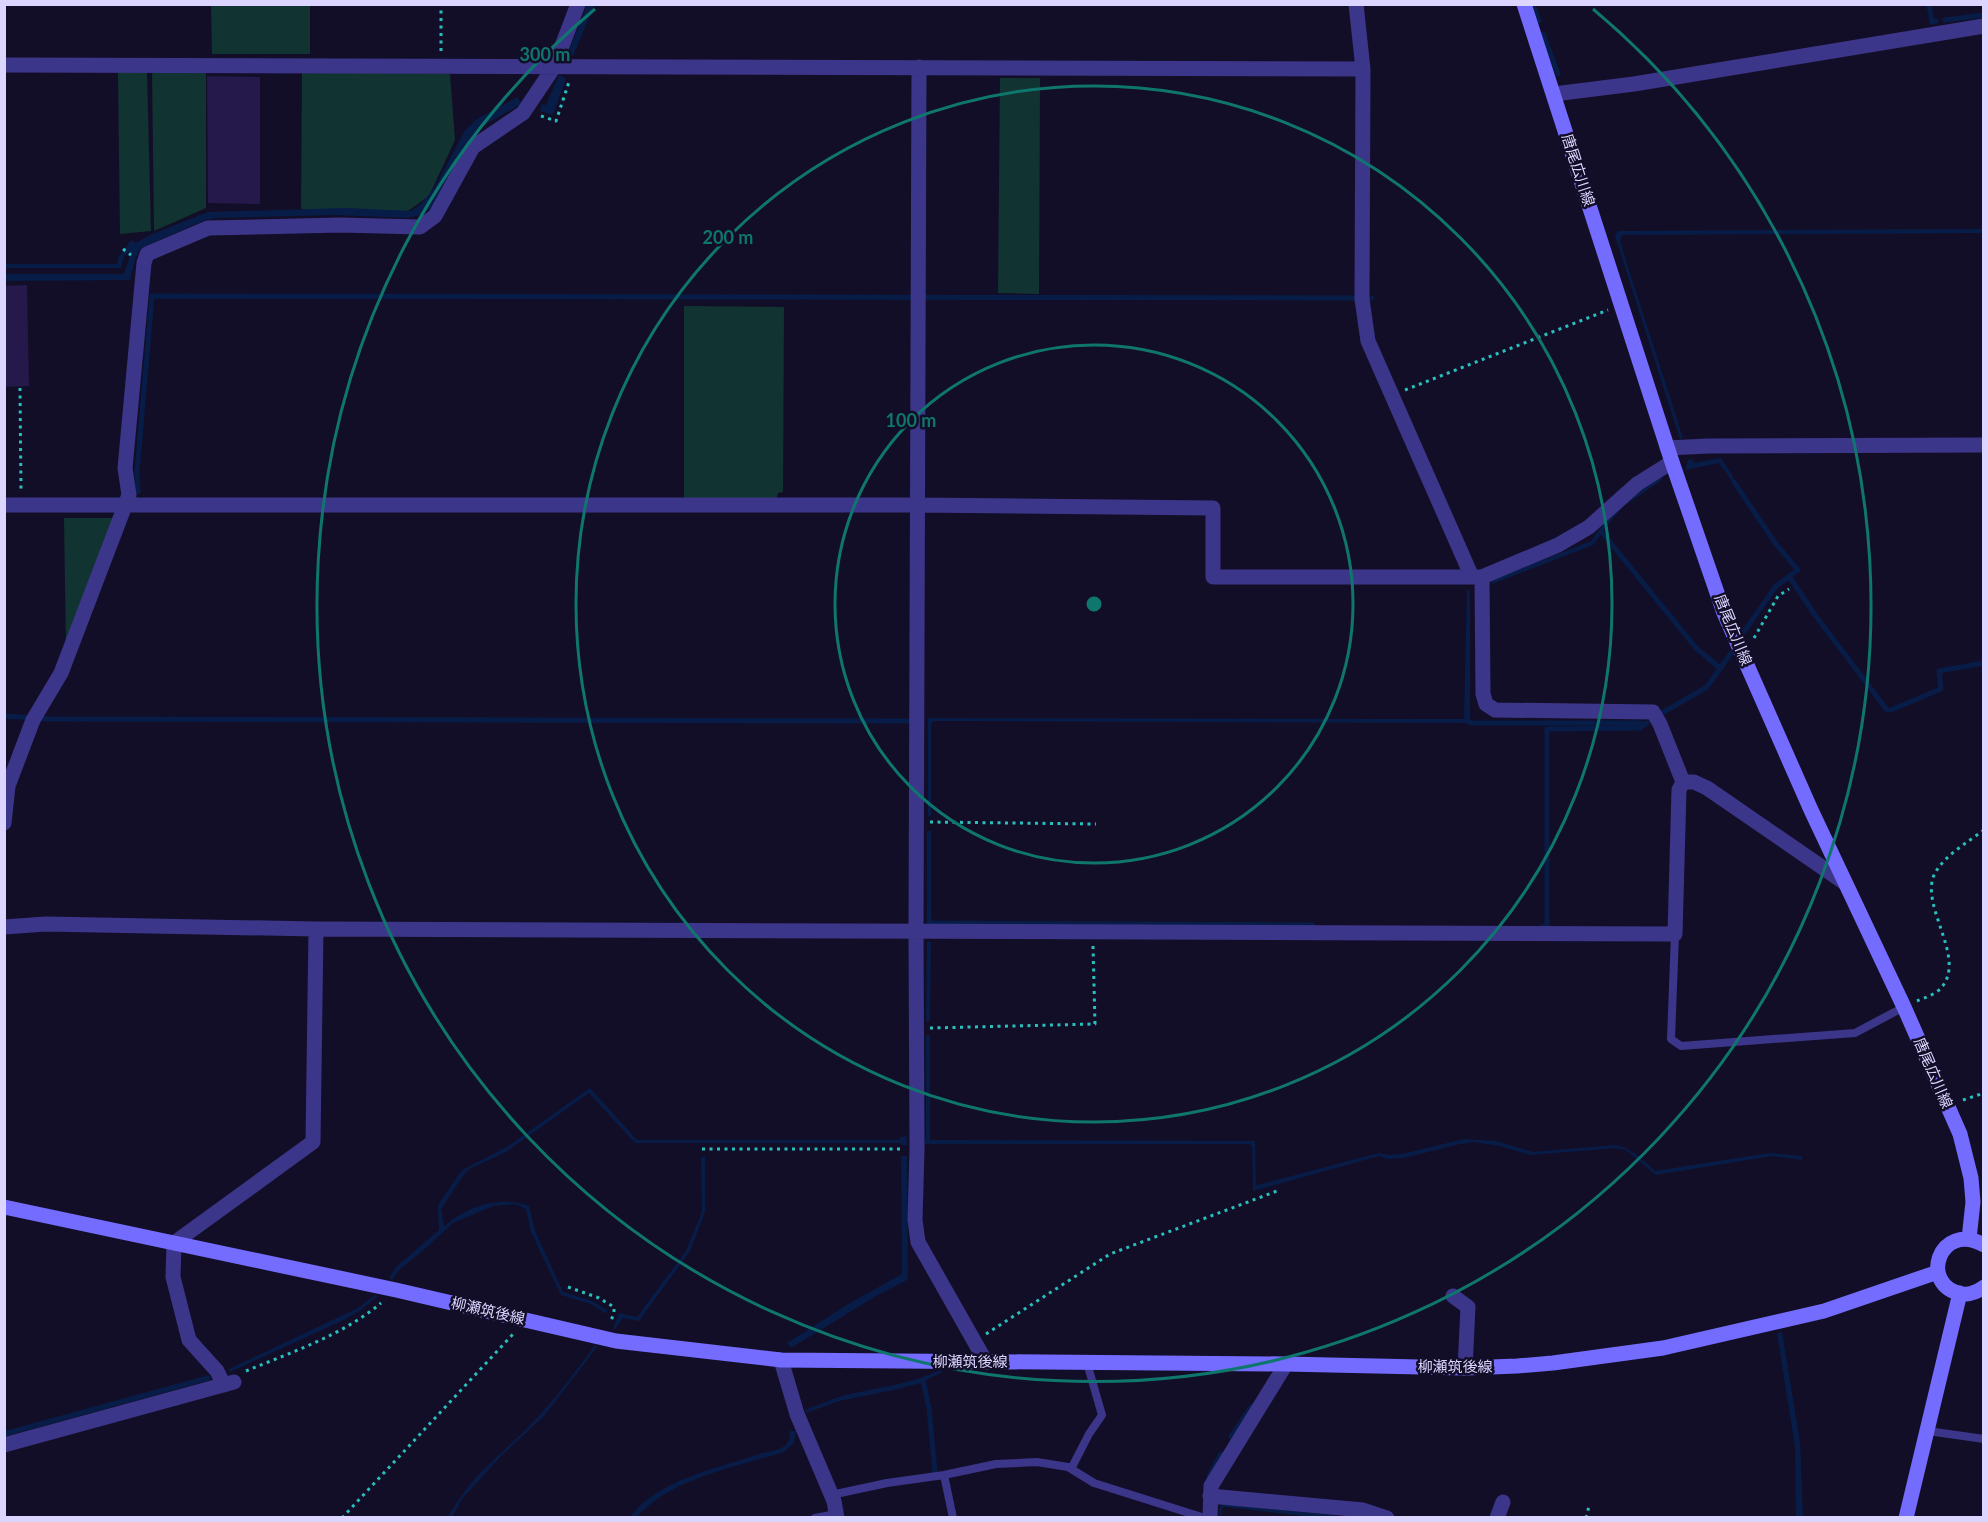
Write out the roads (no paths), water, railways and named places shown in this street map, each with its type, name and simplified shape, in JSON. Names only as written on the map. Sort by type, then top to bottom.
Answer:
[{"type":"main road","name":"唐尾広川線","points":[[1524,4],[1669,455],[1724,614],[1960,1134],[1978,1202],[1976,1242],[1955,1241],[1946,1246],[1940,1254],[1938,1272]]},
{"type":"main road","name":"柳瀬筑後線","points":[[4,1207],[396,1290],[605,1338],[781,1360],[1286,1364],[1465,1368],[1553,1363],[1663,1348],[1824,1311],[1938,1272]]},
{"type":"main road","points":[[1938,1272],[1946,1286],[1960,1293],[1967,1294],[1983,1287]]},
{"type":"main road","points":[[1906,1518],[1960,1293]]},
{"type":"street","points":[[4,823],[8,786],[33,720],[61,673],[129,495],[125,468],[144,263],[147,254],[208,228],[341,225],[420,227],[435,216],[473,147],[524,111],[554,67],[578,4]]},
{"type":"street","points":[[4,927],[46,924],[316,929],[1675,934],[1680,790],[1683,782],[1653,712],[1495,710],[1486,704],[1483,694],[1477,577],[1368,341],[1362,298],[1363,69],[1356,4]]},
{"type":"street","points":[[1554,94],[1634,84],[1983,26]]},
{"type":"street","points":[[4,65],[1363,69]]},
{"type":"street","points":[[919,67],[915,1220],[918,1242],[986,1362]]},
{"type":"street","points":[[4,505],[918,505],[1213,508],[1213,577],[1477,577],[1558,545],[1589,527],[1669,455],[1707,446],[1983,445]]},
{"type":"street","points":[[1683,782],[1694,782],[1707,788],[1845,883]]},
{"type":"street","points":[[4,1444],[229,1383],[189,1340],[173,1277],[174,1243],[313,1142],[316,929]]},
{"type":"street","points":[[1453,1296],[1468,1307],[1465,1368]]},
{"type":"street","points":[[781,1360],[796,1414],[831,1495],[836,1516]]},
{"type":"street","points":[[1210,1518],[1211,1486],[1286,1364]]},
{"type":"street","points":[[1210,1496],[1363,1510],[1387,1518]]},
{"type":"street","points":[[1497,1518],[1503,1502]]},
{"type":"lane","points":[[1675,934],[1671,1040],[1681,1046],[1855,1033],[1904,1007]]},
{"type":"lane","points":[[1071,1469],[1089,1434],[1102,1415],[1087,1363]]},
{"type":"lane","points":[[1928,1431],[1983,1439]]},
{"type":"lane","points":[[831,1495],[996,1464],[1037,1461],[1071,1469],[1094,1483],[1205,1518]]},
{"type":"lane","points":[[944,1475],[953,1518]]},
{"type":"lane","points":[[815,1518],[836,1516]]},
{"type":"water","points":[[587,5],[594,5],[573,56],[568,53]]},
{"type":"water","points":[[559,75],[566,78],[553,115],[540,111],[542,104],[546,105]]},
{"type":"water","points":[[518,97],[521,104],[475,133],[462,150],[445,188],[431,208],[420,215],[408,218],[334,215],[216,218],[203,221],[141,248],[136,256],[130,280],[4,281],[5,274],[124,274],[131,253],[129,252],[124,256],[121,268],[5,268],[4,264],[117,264],[118,258],[131,240],[136,243],[150,235],[208,212],[346,208],[411,211],[420,205],[435,187],[465,130],[477,119]]},
{"type":"water","points":[[1983,229],[1983,233],[1622,235],[1620,242],[1683,438],[1680,439],[1615,236],[1618,231]]},
{"type":"water","points":[[1721,458],[1737,488],[1719,463],[1685,470],[1688,460],[1692,459],[1694,463]]},
{"type":"water","points":[[1661,477],[1662,480],[1624,506],[1593,545],[1492,584],[1491,580],[1591,541],[1611,513]]},
{"type":"water","points":[[1467,589],[1470,591],[1470,723],[933,721],[931,726],[931,816],[928,817],[928,718],[1464,719]]},
{"type":"water","points":[[927,831],[931,831],[931,922],[927,922]]},
{"type":"water","points":[[927,942],[931,942],[930,1021],[926,1022]]},
{"type":"water","points":[[926,1035],[930,1035],[930,1140],[1255,1141],[1256,1185],[1379,1153],[1402,1154],[1464,1139],[1496,1141],[1533,1152],[1615,1145],[1632,1152],[1655,1171],[1769,1153],[1802,1156],[1802,1160],[1772,1156],[1656,1175],[1626,1150],[1616,1148],[1530,1155],[1500,1146],[1473,1142],[1404,1158],[1388,1159],[1379,1156],[1253,1191],[1252,1146],[1249,1144],[925,1144]]},
{"type":"water","points":[[590,1088],[637,1140],[900,1140],[900,1137],[906,1136],[907,1145],[901,1145],[901,1143],[635,1143],[589,1093],[506,1152],[469,1169],[441,1209],[444,1227],[462,1214],[484,1205],[507,1202],[529,1206],[535,1231],[563,1292],[592,1301],[607,1310],[606,1314],[591,1304],[561,1295],[531,1232],[526,1209],[515,1204],[493,1206],[453,1223],[399,1270],[392,1280],[389,1278],[396,1267],[439,1230],[438,1205],[462,1170],[507,1147]]},
{"type":"water","points":[[901,1156],[907,1156],[907,1280],[876,1296],[791,1348],[787,1343],[850,1303],[902,1274]]},
{"type":"water","points":[[701,1157],[705,1157],[705,1212],[690,1251],[639,1321],[623,1318],[615,1329],[613,1328],[619,1313],[637,1317],[686,1251],[702,1212]]},
{"type":"water","points":[[375,1295],[378,1296],[346,1319],[230,1372],[229,1369],[358,1308]]},
{"type":"water","points":[[1782,1332],[1800,1442],[1803,1517],[1796,1517],[1795,1447],[1777,1333]]},
{"type":"water","points":[[595,1345],[597,1347],[544,1416],[501,1456],[462,1499],[452,1517],[448,1517],[477,1476],[537,1418]]},
{"type":"water","points":[[940,1370],[942,1372],[921,1383],[839,1401],[806,1413],[805,1410],[849,1394],[914,1380]]},
{"type":"water","points":[[790,1431],[796,1431],[794,1443],[784,1452],[685,1483],[651,1504],[637,1517],[630,1517],[656,1493],[688,1477],[783,1447],[789,1440]]},
{"type":"water","points":[[1226,1504],[1350,1517],[1313,1517],[1226,1507],[1222,1508],[1219,1518],[1220,1506]]},
{"type":"waterway","points":[[1533,4],[1539,21]]},
{"type":"waterway","points":[[1929,4],[1932,22],[1936,21]]},
{"type":"waterway","points":[[1945,20],[1984,15]]},
{"type":"waterway","points":[[1543,34],[1558,74]]},
{"type":"waterway","points":[[138,492],[137,472],[152,296],[1372,298]]},
{"type":"waterway","points":[[1734,482],[1776,544],[1798,570],[1776,586],[1743,633]]},
{"type":"waterway","points":[[1601,531],[1696,648],[1720,668]]},
{"type":"waterway","points":[[1789,576],[1815,615],[1887,710],[1941,689],[1939,671],[1984,663]]},
{"type":"waterway","points":[[1662,713],[1707,687],[1731,653]]},
{"type":"waterway","points":[[4,716],[51,719],[908,721]]},
{"type":"waterway","points":[[1467,721],[1471,723],[1641,723]]},
{"type":"waterway","points":[[1541,927],[1547,927],[1547,729],[1640,728],[1647,723]]},
{"type":"waterway","points":[[929,917],[929,923],[1313,925]]},
{"type":"waterway","points":[[4,1434],[208,1378]]},
{"type":"waterway","points":[[923,1380],[929,1408],[935,1472]]},
{"type":"waterway","points":[[1231,1437],[1251,1407]]},
{"type":"waterway","points":[[1209,1476],[1221,1454]]}]
